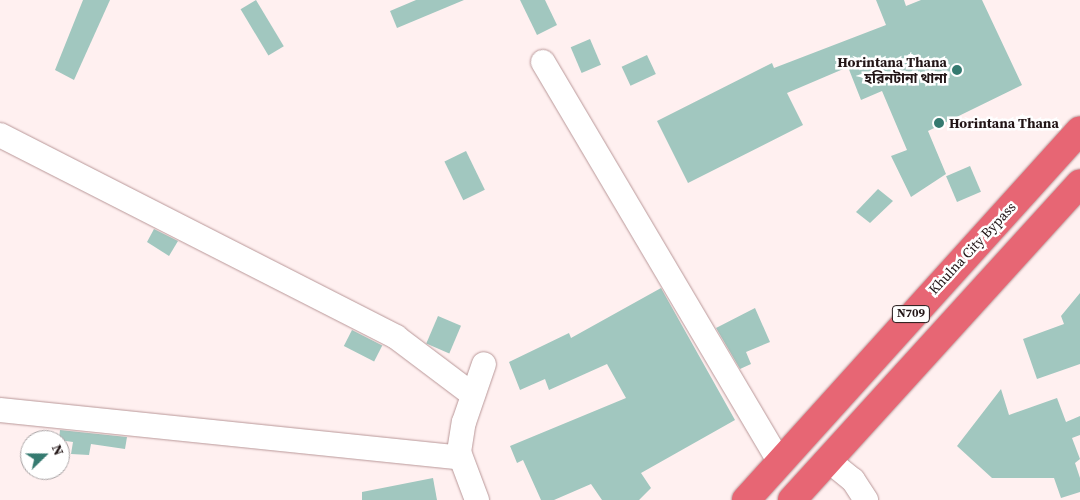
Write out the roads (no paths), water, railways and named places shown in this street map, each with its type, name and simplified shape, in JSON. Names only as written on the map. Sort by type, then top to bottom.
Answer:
[{"type":"highway","name":"Khulna City Bypass","points":[[746,500],[918,307],[1080,131]]},
{"type":"highway","name":"N709","points":[[792,500],[1080,183]]},
{"type":"street","points":[[542,62],[780,463]]},
{"type":"street","points":[[0,135],[396,337],[473,395]]},
{"type":"street","points":[[477,500],[459,452],[464,422],[484,364]]},
{"type":"street","points":[[0,410],[462,458]]},
{"type":"street","points":[[828,460],[853,480],[866,500]]},
{"type":"place","name":"Horintana Thana হরিনটানা থানা","points":[[957,70]]},
{"type":"place","name":"Horintana Thana","points":[[939,123]]}]
